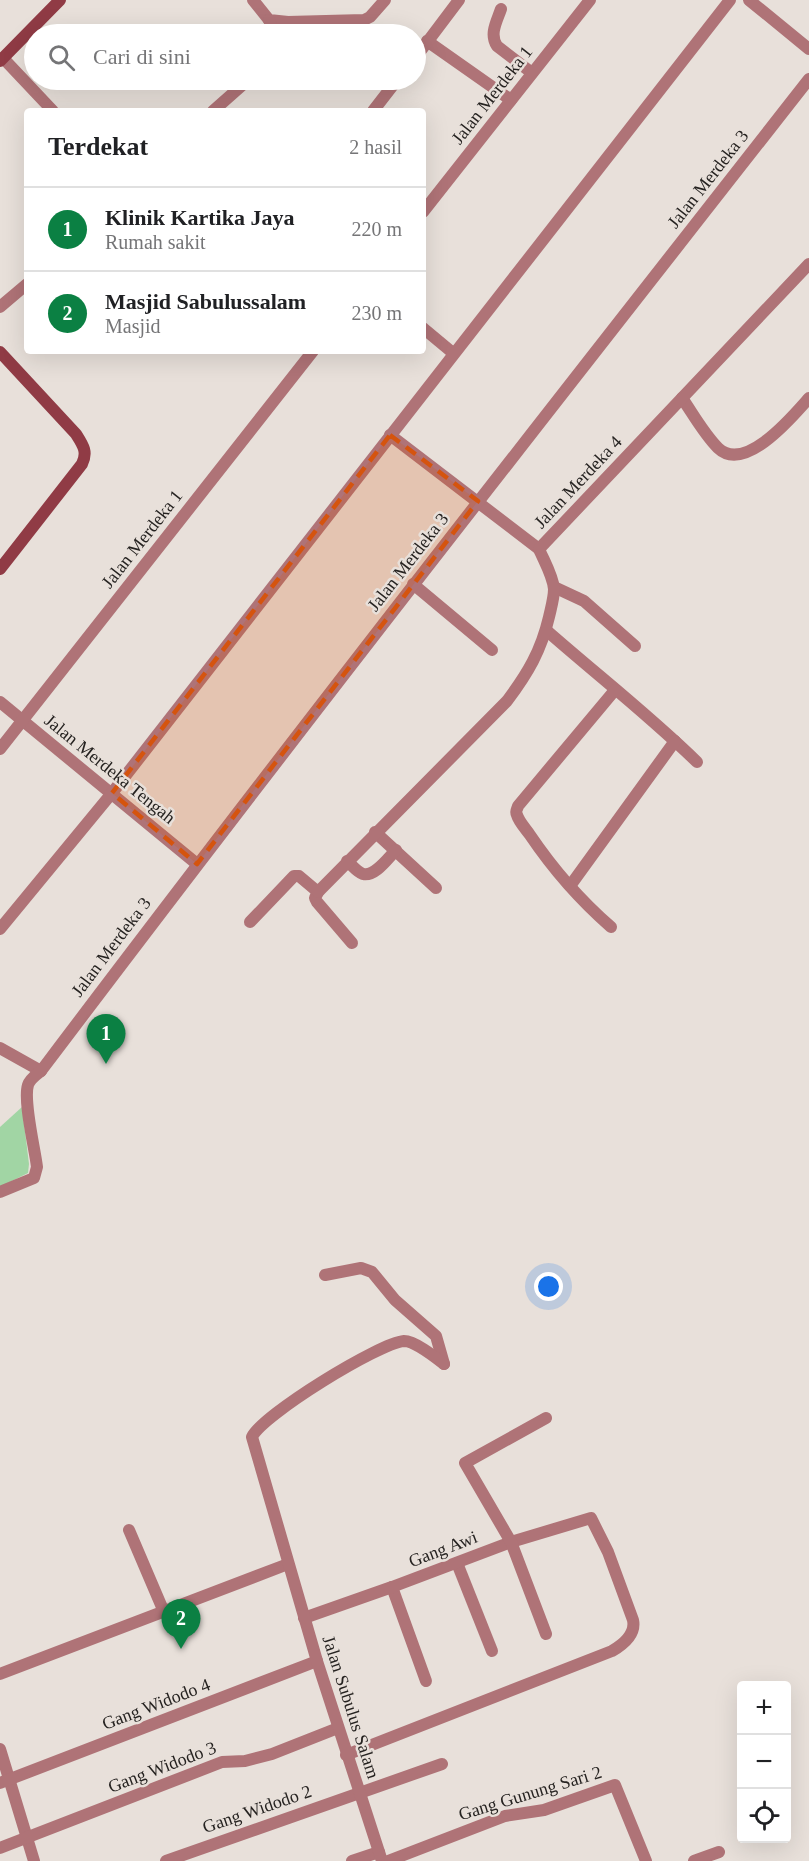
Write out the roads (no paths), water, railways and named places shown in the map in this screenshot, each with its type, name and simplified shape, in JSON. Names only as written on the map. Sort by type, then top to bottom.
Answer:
[{"type":"street","points":[[37,24],[60,0]]},
{"type":"street","points":[[254,0],[270,24]]},
{"type":"street","points":[[269,20],[288,22],[364,20],[370,17],[385,0]]},
{"type":"street","points":[[426,44],[459,0]]},
{"type":"street","name":"Jalan Merdeka 1","points":[[426,208],[590,0]]},
{"type":"street","points":[[0,929],[112,793],[730,0]]},
{"type":"street","points":[[749,0],[809,49]]},
{"type":"street","points":[[501,9],[493,40],[532,73]]},
{"type":"street","points":[[24,37],[2,60],[24,82]]},
{"type":"street","points":[[428,41],[511,100]]},
{"type":"street","name":"Jalan Merdeka 3","points":[[0,1192],[34,1178],[37,1167],[27,1097],[28,1084],[413,584],[809,79]]},
{"type":"street","points":[[32,90],[50,108]]},
{"type":"street","points":[[216,108],[237,90]]},
{"type":"street","points":[[375,108],[390,90]]},
{"type":"street","name":"Jalan Merdeka 4","points":[[554,587],[539,549],[809,264]]},
{"type":"street","points":[[0,307],[24,287]]},
{"type":"street","points":[[426,330],[453,353]]},
{"type":"street","points":[[0,352],[76,434],[85,450],[82,464],[0,569]]},
{"type":"street","name":"Jalan Merdeka 1","points":[[0,749],[311,354]]},
{"type":"street","points":[[682,398],[719,449],[730,454],[752,451],[763,444],[809,398]]},
{"type":"street","points":[[390,435],[539,549]]},
{"type":"street","points":[[413,584],[492,650]]},
{"type":"street","points":[[352,943],[316,902],[318,892],[507,701],[536,658],[546,630],[554,587],[584,601],[635,645]]},
{"type":"street","points":[[546,630],[615,690],[649,716],[697,762]]},
{"type":"street","points":[[611,927],[570,886],[540,850],[518,819],[516,812],[518,806],[615,690]]},
{"type":"street","name":"Jalan Merdeka Tengah","points":[[0,702],[197,864]]},
{"type":"street","points":[[570,886],[675,741]]},
{"type":"street","points":[[375,832],[436,888]]},
{"type":"street","points":[[347,861],[362,874],[368,874],[396,850]]},
{"type":"street","points":[[250,922],[294,876],[299,876],[318,892]]},
{"type":"street","points":[[0,1048],[40,1071]]},
{"type":"street","name":"Jalan Subulus Salam","points":[[325,1275],[361,1268],[372,1272],[395,1300],[436,1336],[444,1364],[412,1342],[403,1341],[392,1344],[329,1378],[271,1416],[254,1432],[252,1437],[346,1755],[383,1858]]},
{"type":"street","points":[[546,1418],[465,1463],[511,1542],[546,1634]]},
{"type":"street","name":"Gang Awi","points":[[304,1617],[511,1542],[588,1518],[594,1520],[633,1620],[634,1631],[628,1639],[612,1651],[346,1755]]},
{"type":"street","points":[[129,1530],[164,1612]]},
{"type":"street","points":[[458,1563],[492,1651]]},
{"type":"street","points":[[0,1674],[288,1564]]},
{"type":"street","points":[[392,1587],[426,1681]]},
{"type":"street","name":"Gang Widodo 4","points":[[4,1781],[317,1661]]},
{"type":"street","name":"Gang Widodo 3","points":[[0,1848],[222,1762],[245,1761],[272,1754],[338,1728]]},
{"type":"street","points":[[0,1749],[4,1781],[34,1861]]},
{"type":"street","name":"Gang Widodo 2","points":[[166,1861],[442,1764]]},
{"type":"street","name":"Gang Gunung Sari 2","points":[[352,1861],[383,1858],[505,1816],[538,1812],[615,1785],[646,1861]]},
{"type":"street","points":[[694,1861],[719,1852]]},
{"type":"place","name":"Klinik Kartika Jaya","points":[[106,1064]]},
{"type":"place","name":"Masjid Sabulussalam","points":[[181,1649]]}]
